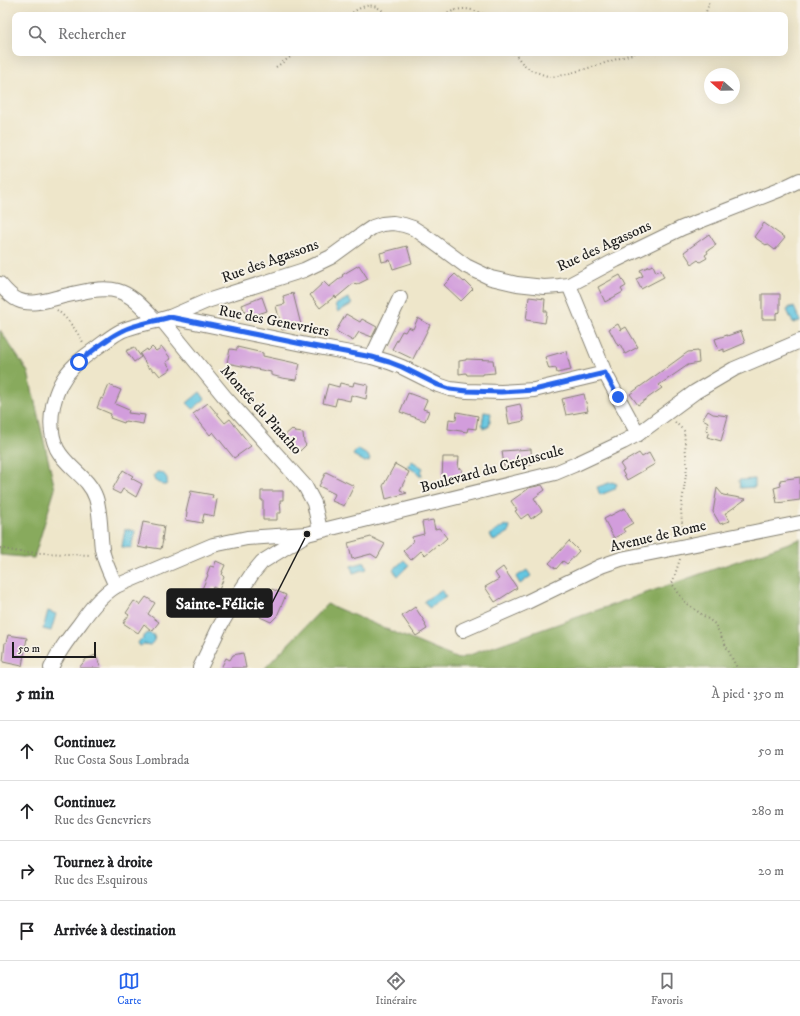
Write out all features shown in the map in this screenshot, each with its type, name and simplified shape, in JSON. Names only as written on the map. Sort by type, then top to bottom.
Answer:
[{"type":"street","name":"Rue des Agassons","points":[[163,319],[207,301],[304,270],[331,257],[373,227],[393,223],[417,230],[466,266],[491,278],[529,286],[544,287],[569,284],[682,228],[779,190],[800,180]]},
{"type":"street","name":"Montée du Pinatho","points":[[0,284],[7,292],[18,300],[24,302],[45,301],[95,290],[117,291],[126,294],[163,319],[224,396],[305,486],[314,503],[314,532]]},
{"type":"street","points":[[569,284],[605,373],[638,434]]},
{"type":"street","points":[[372,357],[400,298]]},
{"type":"street","points":[[116,586],[104,556],[96,497],[85,480],[62,458],[53,437],[52,411],[59,388],[73,366],[112,336],[134,326],[163,319]]},
{"type":"street","name":"Rue des Genevriers","points":[[163,319],[372,357],[402,367],[438,385],[450,389],[501,392],[534,390],[605,373]]},
{"type":"street","name":"Boulevard du Crépuscule","points":[[314,532],[555,473],[638,434],[694,392],[734,368],[800,341]]},
{"type":"street","name":"Avenue de Rome","points":[[463,630],[527,602],[601,566],[621,559],[800,523]]},
{"type":"street","points":[[52,668],[60,650],[93,606],[116,586],[213,545],[247,538],[314,532]]},
{"type":"street","points":[[200,668],[220,626],[238,595],[262,562],[314,532]]},
{"type":"path","points":[[706,12],[710,0]]},
{"type":"path","points":[[354,12],[363,6],[368,5],[378,7],[383,12]]},
{"type":"path","points":[[450,12],[465,8],[477,12]]},
{"type":"path","points":[[276,67],[292,56]]},
{"type":"path","points":[[516,56],[523,64],[531,70],[544,75],[552,76],[564,75],[626,56]]},
{"type":"path","points":[[45,301],[62,314],[75,330],[83,342],[88,354]]},
{"type":"path","points":[[0,548],[19,552],[104,556]]},
{"type":"green space","points":[[0,330],[28,372],[55,489],[34,558],[0,555]]},
{"type":"green space","points":[[800,539],[800,668],[265,668],[327,604],[458,659]]},
{"type":"water","points":[[348,298],[352,304],[338,312],[335,305]]},
{"type":"water","points":[[789,307],[794,307],[800,321],[793,323],[787,310]]},
{"type":"water","points":[[200,392],[205,399],[193,409],[187,403]]},
{"type":"water","points":[[484,412],[491,413],[489,427],[487,426],[487,428],[484,428],[482,425]]},
{"type":"water","points":[[357,449],[369,456],[369,461],[365,462],[353,455]]},
{"type":"water","points":[[412,461],[423,468],[421,472],[422,476],[419,476],[418,473],[408,467]]},
{"type":"water","points":[[157,472],[166,476],[166,485],[162,485],[155,481],[153,476]]},
{"type":"water","points":[[755,479],[755,487],[740,488],[739,480]]},
{"type":"water","points":[[612,482],[617,484],[615,489],[600,495],[597,487]]},
{"type":"water","points":[[505,525],[510,527],[509,532],[494,541],[490,535]]},
{"type":"water","points":[[125,529],[135,531],[131,548],[122,547]]},
{"type":"water","points":[[404,560],[409,565],[398,576],[393,570]]},
{"type":"water","points":[[365,562],[367,569],[353,573],[351,566]]},
{"type":"water","points":[[527,570],[531,576],[520,584],[516,577]]},
{"type":"water","points":[[441,590],[446,597],[429,608],[424,601]]},
{"type":"water","points":[[48,611],[56,614],[51,631],[43,629]]},
{"type":"water","points":[[148,633],[154,635],[155,638],[153,642],[150,645],[144,644],[140,646],[138,643],[143,639],[143,636]]},
{"type":"building","points":[[764,223],[785,238],[775,250],[754,237]]},
{"type":"building","points":[[709,234],[716,245],[707,251],[708,253],[705,255],[707,258],[700,262],[698,260],[692,264],[684,252]]},
{"type":"building","points":[[407,246],[412,263],[393,269],[390,260],[382,262],[380,253]]},
{"type":"building","points":[[359,265],[368,279],[356,285],[354,283],[336,298],[335,296],[320,308],[310,295],[324,282],[329,287],[343,276],[342,275]]},
{"type":"building","points":[[653,265],[656,272],[661,270],[664,277],[641,289],[636,279],[643,276],[640,270]]},
{"type":"building","points":[[455,274],[473,289],[461,301],[444,285]]},
{"type":"building","points":[[620,275],[626,286],[621,289],[623,292],[605,302],[598,287]]},
{"type":"building","points":[[293,293],[301,325],[282,330],[276,306],[285,304],[283,296]]},
{"type":"building","points":[[762,294],[780,294],[780,312],[776,313],[776,319],[762,319]]},
{"type":"building","points":[[262,297],[267,311],[247,318],[242,305]]},
{"type":"building","points":[[529,297],[545,299],[544,311],[547,311],[545,323],[526,320]]},
{"type":"building","points":[[346,314],[360,322],[362,319],[377,327],[372,337],[359,332],[353,341],[336,331]]},
{"type":"building","points":[[418,318],[430,325],[413,359],[392,349],[402,331],[405,332],[408,327],[413,329]]},
{"type":"building","points":[[618,324],[621,330],[626,327],[638,347],[625,354],[620,344],[618,346],[609,329]]},
{"type":"building","points":[[741,331],[745,343],[724,352],[724,349],[719,351],[715,339]]},
{"type":"building","points":[[134,347],[141,357],[134,362],[126,351]]},
{"type":"building","points":[[152,347],[156,351],[162,347],[171,359],[166,362],[171,369],[160,376],[155,370],[153,371],[150,367],[149,369],[140,354],[147,349],[148,351]]},
{"type":"building","points":[[237,347],[263,353],[263,356],[300,364],[296,380],[271,375],[271,372],[227,363],[230,349],[237,350]]},
{"type":"building","points":[[566,351],[571,370],[557,373],[556,368],[549,369],[545,357]]},
{"type":"building","points":[[698,351],[699,363],[688,365],[659,385],[662,388],[638,405],[630,394],[688,352]]},
{"type":"building","points":[[466,359],[493,360],[495,373],[483,375],[467,375],[466,373],[459,374],[459,361]]},
{"type":"building","points":[[354,382],[368,385],[366,399],[351,395],[350,401],[337,398],[335,406],[323,403],[328,384],[339,387],[340,383],[353,386]]},
{"type":"building","points":[[109,385],[121,390],[115,404],[129,410],[128,413],[145,415],[143,424],[125,421],[124,423],[110,418],[111,414],[97,408]]},
{"type":"building","points":[[408,393],[427,400],[423,409],[429,411],[425,421],[400,412]]},
{"type":"building","points":[[584,394],[588,411],[566,415],[562,399]]},
{"type":"building","points":[[208,403],[225,423],[230,419],[251,446],[234,458],[213,432],[210,435],[193,414]]},
{"type":"building","points":[[520,404],[524,421],[509,424],[506,407]]},
{"type":"building","points":[[708,411],[713,414],[728,416],[721,441],[707,437],[709,431],[706,430],[708,422],[703,419]]},
{"type":"building","points":[[457,412],[478,416],[476,429],[468,428],[467,432],[448,429],[449,419],[456,420]]},
{"type":"building","points":[[292,429],[295,432],[303,433],[304,442],[306,445],[300,451],[298,449],[295,451],[293,449],[291,450],[283,437]]},
{"type":"building","points":[[531,449],[532,465],[504,466],[502,451]]},
{"type":"building","points":[[639,453],[642,457],[649,453],[655,464],[627,480],[622,471],[624,470],[620,464]]},
{"type":"building","points":[[443,457],[459,457],[458,468],[462,469],[461,479],[442,478]]},
{"type":"building","points":[[395,464],[409,472],[400,490],[407,493],[386,499],[383,486]]},
{"type":"building","points":[[123,470],[133,476],[131,478],[142,484],[136,497],[123,489],[120,494],[112,490]]},
{"type":"building","points":[[326,472],[354,486],[344,506],[332,501],[335,494],[319,486]]},
{"type":"building","points":[[800,477],[800,500],[777,503],[774,488],[781,486],[780,480]]},
{"type":"building","points":[[542,485],[545,490],[534,498],[542,511],[531,519],[528,514],[521,519],[515,511],[517,510],[511,501],[528,488]]},
{"type":"building","points":[[717,488],[723,495],[746,499],[725,513],[730,521],[720,524],[713,512]]},
{"type":"building","points":[[191,491],[213,495],[212,498],[217,499],[214,516],[204,514],[202,523],[186,520],[186,512]]},
{"type":"building","points":[[261,491],[283,491],[283,500],[280,500],[281,513],[277,513],[277,520],[263,520],[263,500],[261,500]]},
{"type":"building","points":[[625,508],[633,523],[623,529],[625,532],[614,538],[604,519]]},
{"type":"building","points":[[433,520],[435,529],[439,528],[447,538],[425,555],[421,551],[411,560],[403,551],[413,542],[412,537],[424,534],[422,522]]},
{"type":"building","points":[[143,522],[164,526],[161,549],[147,547],[147,549],[138,547]]},
{"type":"building","points":[[371,537],[385,544],[377,558],[371,554],[352,559],[348,543]]},
{"type":"building","points":[[569,541],[579,551],[567,564],[563,561],[556,569],[549,563]]},
{"type":"building","points":[[216,561],[225,565],[222,572],[224,577],[219,590],[213,587],[201,613],[199,596],[208,575],[210,566],[214,567]]},
{"type":"building","points":[[503,567],[517,588],[495,602],[485,587],[499,579],[495,573]]},
{"type":"building","points":[[272,589],[286,595],[277,616],[271,622],[260,617]]},
{"type":"building","points":[[146,597],[155,603],[148,614],[159,622],[152,631],[144,624],[138,633],[123,623],[129,615],[126,613],[134,601],[140,605]]},
{"type":"building","points":[[415,607],[426,624],[427,629],[416,636],[402,616]]},
{"type":"building","points":[[8,635],[27,638],[22,666],[3,662],[5,642],[6,643]]},
{"type":"building","points":[[243,653],[246,668],[221,668],[226,658],[230,660],[233,655]]},
{"type":"building","points":[[96,655],[101,668],[79,668],[86,659]]},
{"type":"place","name":"Sainte-Félicie","points":[[307,534]]},
{"type":"route","points":[[79,362],[112,336],[122,331],[134,326],[170,317],[372,357],[402,367],[438,385],[450,389],[501,392],[534,390],[605,373],[618,397]]}]
